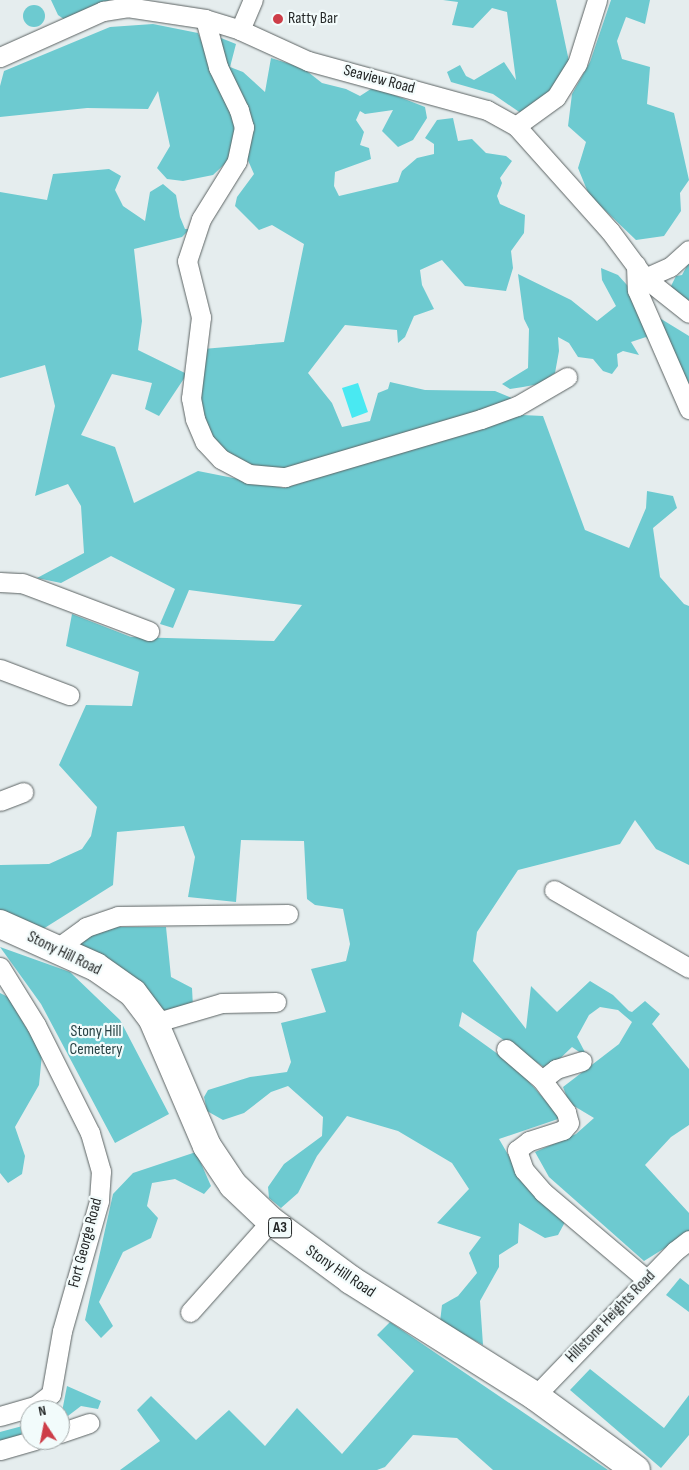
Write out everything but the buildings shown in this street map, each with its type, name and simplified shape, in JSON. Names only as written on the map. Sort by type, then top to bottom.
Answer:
[{"type":"main road","name":"Stony Hill Road","points":[[0,924],[96,967],[133,993],[154,1023],[207,1146],[233,1185],[271,1221],[351,1280],[535,1396],[636,1470]]},
{"type":"street","points":[[240,30],[253,0]]},
{"type":"street","points":[[516,126],[556,97],[577,64],[597,0]]},
{"type":"street","name":"Seaview Road","points":[[0,57],[103,11],[126,3],[205,19],[240,30],[308,61],[487,110],[516,126],[640,271],[689,313]]},
{"type":"street","points":[[205,19],[218,67],[239,110],[244,127],[237,161],[201,219],[187,262],[201,317],[191,398],[195,420],[205,442],[221,459],[248,474],[285,477],[481,419],[517,406],[567,377]]},
{"type":"street","points":[[689,250],[670,267],[640,271],[638,290],[689,408]]},
{"type":"street","points":[[0,582],[22,583],[148,631]]},
{"type":"street","points":[[0,669],[68,695]]},
{"type":"street","points":[[0,801],[23,792]]},
{"type":"street","points":[[554,890],[689,968]]},
{"type":"street","points":[[56,949],[86,927],[118,916],[288,914]]},
{"type":"street","name":"Fort George Road","points":[[0,967],[36,1025],[86,1125],[101,1171],[99,1201],[62,1331],[51,1394],[35,1406],[0,1416]]},
{"type":"street","points":[[154,1023],[222,1003],[276,1002]]},
{"type":"street","points":[[506,1049],[542,1080],[566,1112],[569,1123],[563,1130],[529,1142],[516,1150],[524,1170],[543,1192],[647,1280]]},
{"type":"street","points":[[542,1080],[556,1069],[582,1061]]},
{"type":"street","points":[[190,1312],[271,1221]]},
{"type":"street","name":"Hillstone Heights Road","points":[[535,1396],[647,1280],[689,1240]]},
{"type":"street","points":[[70,1429],[88,1423]]},
{"type":"street","points":[[0,1450],[20,1444]]},
{"type":"green space","points":[[51,0],[110,0],[65,20],[58,15]]},
{"type":"green space","points":[[443,0],[556,0],[570,66],[528,118],[493,94],[451,82],[447,72],[460,65],[466,76],[474,80],[504,62],[516,80],[507,12],[492,8],[473,28],[452,25],[458,2]]},
{"type":"green space","points":[[611,0],[650,0],[645,24],[626,17],[617,41],[622,59],[650,67],[647,104],[674,113],[689,180],[680,193],[681,211],[664,236],[636,240],[589,195],[578,168],[586,142],[568,126],[572,94],[590,62]]},
{"type":"green space","points":[[34,5],[42,8],[45,16],[42,24],[34,27],[26,24],[23,16],[26,8]]},
{"type":"green space","points":[[153,24],[198,33],[236,124],[231,158],[213,175],[183,181],[167,179],[157,168],[170,146],[158,91],[148,109],[87,108],[0,117],[0,86],[4,71],[110,27]]},
{"type":"green space","points":[[216,36],[236,44],[230,67],[243,72],[265,92],[271,58],[303,68],[322,83],[346,89],[360,96],[374,87],[425,107],[427,118],[413,140],[398,147],[382,131],[393,110],[365,114],[360,111],[356,120],[364,132],[360,145],[369,148],[371,159],[335,172],[334,186],[339,196],[398,182],[402,171],[417,158],[434,154],[434,144],[425,138],[437,120],[453,118],[458,141],[472,139],[486,153],[506,156],[512,161],[500,178],[502,183],[497,196],[500,204],[525,215],[524,233],[511,251],[513,268],[506,291],[465,286],[442,260],[420,270],[422,285],[434,309],[414,316],[405,337],[398,343],[397,330],[345,325],[308,373],[332,403],[342,427],[370,421],[378,393],[388,389],[390,382],[425,390],[495,391],[519,401],[286,473],[250,468],[224,455],[211,437],[196,399],[203,349],[284,342],[304,244],[272,225],[259,230],[235,206],[237,197],[254,174],[243,149]]},
{"type":"green space","points":[[109,169],[121,176],[115,190],[123,206],[145,221],[150,192],[163,184],[176,195],[180,217],[185,229],[190,229],[182,237],[134,249],[142,321],[138,350],[187,374],[159,416],[145,409],[152,383],[112,374],[81,435],[115,447],[134,503],[198,471],[284,488],[522,415],[543,416],[585,530],[629,548],[646,508],[647,491],[673,496],[677,508],[653,528],[660,577],[684,604],[689,606],[689,865],[656,849],[635,820],[620,844],[518,870],[477,932],[473,961],[526,1029],[531,986],[557,1012],[590,981],[613,995],[629,1011],[632,1012],[645,1001],[660,1014],[652,1024],[689,1069],[689,1125],[671,1137],[645,1165],[689,1213],[689,1233],[644,1261],[549,1177],[535,1152],[576,1134],[594,1118],[569,1103],[563,1087],[619,1044],[632,1022],[618,1010],[600,1007],[589,1015],[577,1037],[588,1058],[572,1047],[548,1070],[462,1012],[459,1026],[516,1067],[561,1118],[499,1139],[528,1189],[565,1222],[558,1235],[545,1238],[519,1223],[518,1243],[499,1255],[499,1267],[480,1301],[483,1345],[440,1322],[442,1305],[458,1296],[477,1273],[469,1253],[481,1237],[437,1223],[469,1189],[452,1163],[398,1131],[347,1116],[317,1156],[298,1193],[281,1208],[269,1198],[268,1187],[284,1164],[322,1136],[323,1117],[288,1086],[271,1092],[244,1113],[223,1120],[207,1111],[204,1097],[208,1090],[250,1077],[287,1072],[291,1062],[281,1023],[326,1012],[311,969],[346,961],[350,944],[343,909],[315,905],[307,899],[304,841],[241,840],[236,902],[188,897],[195,857],[184,826],[117,832],[113,885],[43,929],[0,913],[0,865],[49,864],[82,849],[91,836],[97,807],[59,765],[86,705],[132,706],[139,672],[66,646],[72,614],[131,637],[274,641],[302,605],[189,590],[173,628],[160,624],[175,589],[111,556],[61,583],[37,578],[84,553],[81,506],[68,484],[35,496],[55,406],[45,365],[0,378],[0,192],[47,200],[53,174]]},
{"type":"green space","points":[[689,262],[689,305],[669,290],[676,276],[682,275]]},
{"type":"green space","points":[[601,268],[618,275],[653,314],[689,336],[689,403],[679,377],[646,337],[631,342],[639,355],[623,351],[617,354],[618,366],[612,374],[603,371],[593,359],[578,357],[569,343],[558,337],[559,351],[555,373],[539,384],[510,389],[502,384],[528,368],[529,329],[524,319],[518,274],[571,300],[597,321],[616,306],[602,280]]},
{"type":"green space","points":[[117,927],[166,927],[171,977],[192,988],[193,1007],[172,1014],[160,1008],[78,946],[84,938]]},
{"type":"green space","name":"Stony Hill Cemetery","points":[[0,947],[70,972],[120,1020],[169,1114],[115,1143],[41,1004]]},
{"type":"green space","points":[[0,993],[8,997],[42,1054],[39,1085],[15,1127],[25,1156],[22,1174],[8,1183],[0,1173]]},
{"type":"green space","points":[[196,1152],[211,1186],[204,1194],[175,1179],[152,1183],[147,1206],[158,1218],[151,1238],[123,1252],[99,1302],[113,1326],[101,1338],[85,1320],[113,1194],[133,1173]]},
{"type":"green space","points":[[680,1278],[689,1285],[689,1312],[666,1295]]},
{"type":"green space","points":[[390,1322],[608,1470],[493,1470],[457,1438],[413,1435],[385,1467],[377,1470],[120,1470],[160,1441],[137,1410],[151,1396],[196,1440],[229,1410],[265,1446],[297,1408],[342,1454],[414,1371],[377,1335]]},
{"type":"green space","points":[[590,1369],[664,1428],[689,1395],[689,1435],[661,1468],[570,1390]]},
{"type":"green space","points":[[67,1386],[101,1401],[98,1409],[81,1406],[70,1414],[70,1400],[64,1400]]},
{"type":"green space","points":[[20,1427],[20,1437],[0,1442],[0,1432]]},
{"type":"shaded area","points":[[358,383],[368,412],[352,418],[342,388]]},
{"type":"place","name":"Ratty Bar","points":[[278,19]]}]
